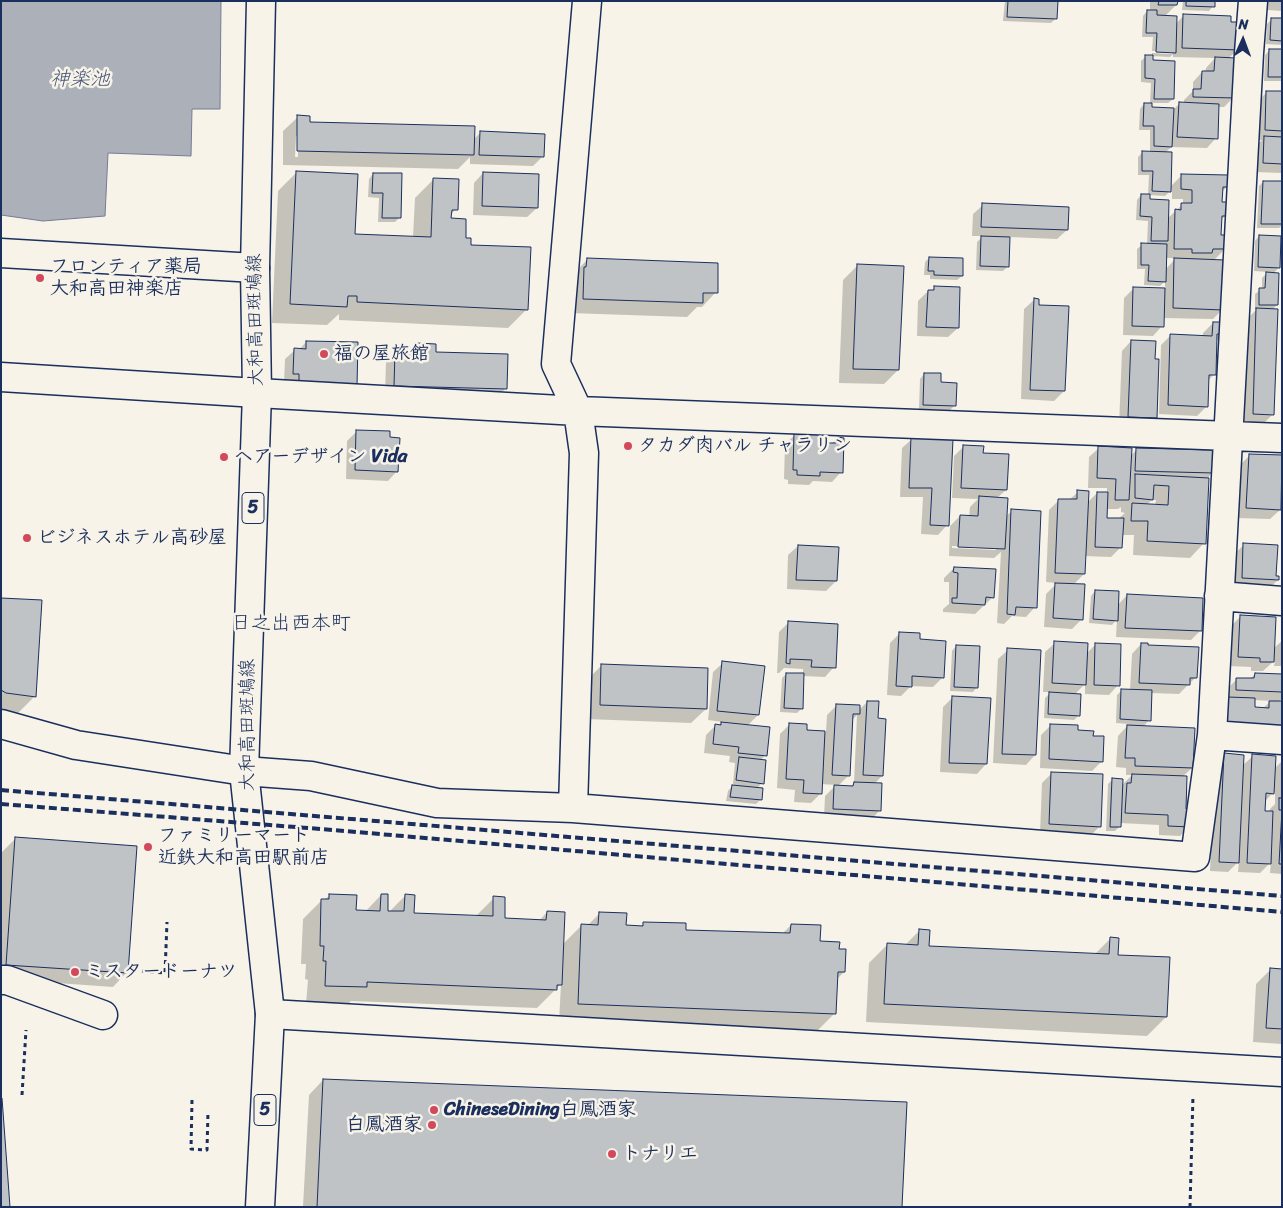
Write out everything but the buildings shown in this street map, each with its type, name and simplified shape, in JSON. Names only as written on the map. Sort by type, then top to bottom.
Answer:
[{"type":"street","name":"大和高田斑鳩線","points":[[260,1207],[270,1014],[244,772],[257,393],[255,268],[261,1]]},
{"type":"street","points":[[573,808],[584,453],[578,410],[556,364],[587,1]]},
{"type":"street","points":[[1,724],[76,745],[244,772],[311,776],[437,803],[573,808],[1195,858],[1212,735],[1249,53],[1254,1]]},
{"type":"street","points":[[1,253],[255,268]]},
{"type":"street","points":[[1,377],[578,410],[1282,438]]},
{"type":"street","points":[[1219,596],[1282,601]]},
{"type":"street","points":[[1212,735],[1282,740]]},
{"type":"street","points":[[1,980],[7,980],[103,1015]]},
{"type":"street","points":[[270,1014],[1282,1072]]},
{"type":"path","points":[[142,971],[165,973],[167,922]]},
{"type":"path","points":[[22,1095],[26,1030]]},
{"type":"path","points":[[1190,1207],[1193,1067]]},
{"type":"path","points":[[192,1100],[191,1149],[207,1150],[208,1112]]},
{"type":"water","name":"神楽池","points":[[1,1],[221,1],[220,109],[192,109],[191,156],[108,153],[105,216],[43,221],[1,215]]},
{"type":"railway","points":[[1,790],[1282,896]]},
{"type":"railway","points":[[1,804],[333,830],[1282,912]]},
{"type":"place","name":"フロンティア薬局 大和高田神楽店","points":[[40,278]]},
{"type":"place","name":"福の屋旅館","points":[[324,354]]},
{"type":"place","name":"タカダ肉バル チャラリン","points":[[628,446]]},
{"type":"place","name":"ヘアーデザイン Vida","points":[[224,457]]},
{"type":"place","name":"ビジネスホテル高砂屋","points":[[27,538]]},
{"type":"place","name":"ファミリーマート 近鉄大和高田駅前店","points":[[148,847]]},
{"type":"place","name":"ミスタードーナツ","points":[[75,972]]},
{"type":"place","name":"ChineseDining白鳳酒家","points":[[434,1110]]},
{"type":"place","name":"白鳳酒家","points":[[432,1125]]},
{"type":"place","name":"トナリエ","points":[[612,1154]]},
{"type":"district","name":"日之出西本町","points":[[291,624]]}]
